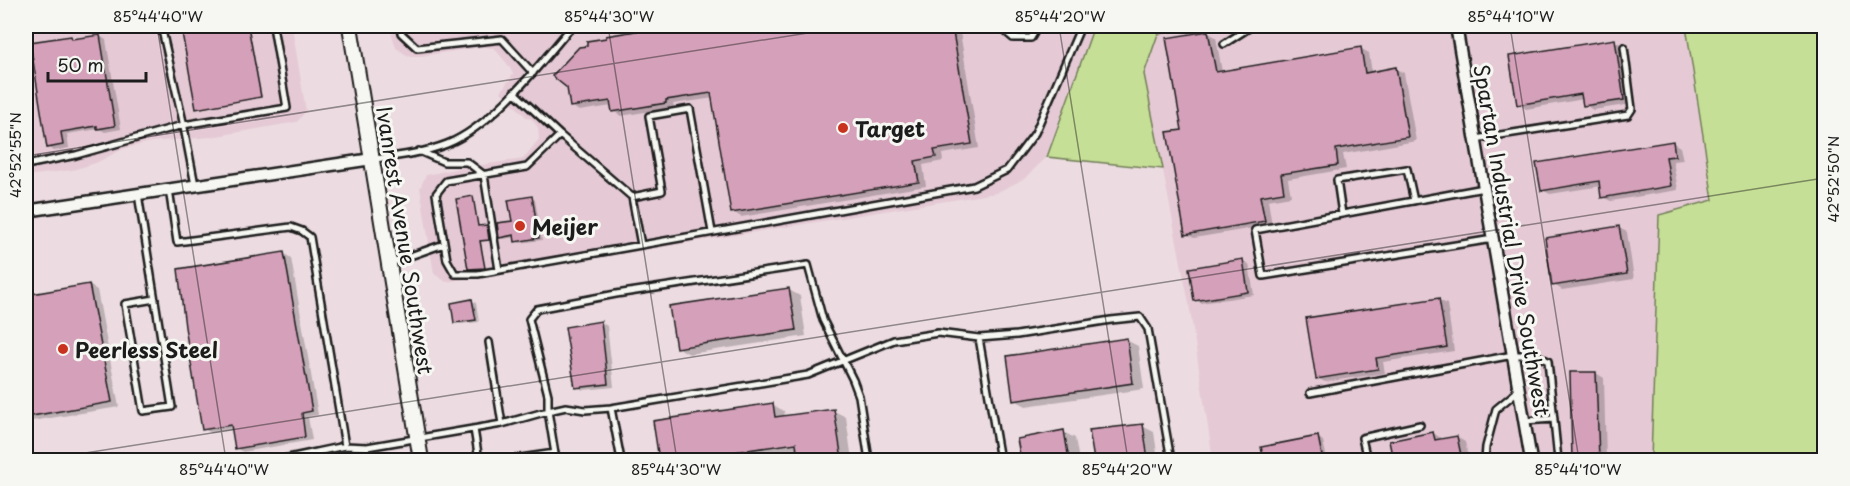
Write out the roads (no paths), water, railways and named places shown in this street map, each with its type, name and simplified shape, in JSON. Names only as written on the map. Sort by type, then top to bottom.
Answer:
[{"type":"street","name":"Ivanrest Avenue Southwest","points":[[350,26],[422,460]]},
{"type":"street","name":"Spartan Industrial Drive Southwest","points":[[1456,26],[1531,460]]},
{"type":"street","points":[[26,211],[372,159]]},
{"type":"lane","points":[[161,26],[195,186]]},
{"type":"lane","points":[[26,165],[76,155],[183,125],[288,108],[273,26]]},
{"type":"lane","points":[[400,26],[401,33],[417,48],[502,39],[532,73]]},
{"type":"lane","points":[[372,159],[447,144],[481,123],[514,92],[575,26]]},
{"type":"lane","points":[[999,26],[1013,38],[1031,38],[1038,26]]},
{"type":"lane","points":[[560,135],[527,167],[446,181],[436,194],[447,260],[455,274],[499,270],[974,186],[1007,170],[1035,133],[1080,26]]},
{"type":"lane","points":[[1224,45],[1252,26]]},
{"type":"lane","points":[[1475,139],[1628,115],[1632,109],[1624,47]]},
{"type":"lane","points":[[514,92],[632,197],[641,245]]},
{"type":"lane","points":[[632,197],[662,191],[649,116],[690,109],[712,232]]},
{"type":"lane","points":[[419,151],[444,162],[467,162],[484,175],[499,270]]},
{"type":"lane","points":[[1342,214],[1337,180],[1407,169],[1414,201]]},
{"type":"lane","points":[[1484,188],[1255,230],[1263,276],[1493,239]]},
{"type":"lane","points":[[170,189],[177,242],[291,227],[310,237],[345,446]]},
{"type":"lane","points":[[138,194],[155,299],[172,407],[143,411],[125,304],[155,299]]},
{"type":"lane","points":[[389,263],[444,244]]},
{"type":"lane","points":[[556,460],[548,411],[548,396],[529,319],[537,309],[616,294],[808,265],[823,320],[859,396],[869,460]]},
{"type":"lane","points":[[279,460],[345,446],[367,447],[502,424],[566,407],[585,410],[611,408],[808,375],[894,340],[938,333],[979,338],[1017,335],[1140,317],[1148,329],[1171,460]]},
{"type":"lane","points":[[979,338],[1000,460]]},
{"type":"lane","points":[[489,342],[502,424]]},
{"type":"lane","points":[[1310,393],[1513,355],[1536,355],[1548,361],[1558,460]]},
{"type":"lane","points":[[1485,460],[1496,409],[1519,390]]},
{"type":"lane","points":[[611,408],[621,460]]},
{"type":"lane","points":[[1524,421],[1554,419]]},
{"type":"lane","points":[[1367,460],[1362,438],[1420,425]]},
{"type":"lane","points":[[474,429],[479,460]]},
{"type":"lane","points":[[507,460],[555,453]]},
{"type":"place","name":"Target","points":[[843,128]]},
{"type":"place","name":"Meijer","points":[[520,226]]},
{"type":"place","name":"Peerless Steel","points":[[63,349]]}]
